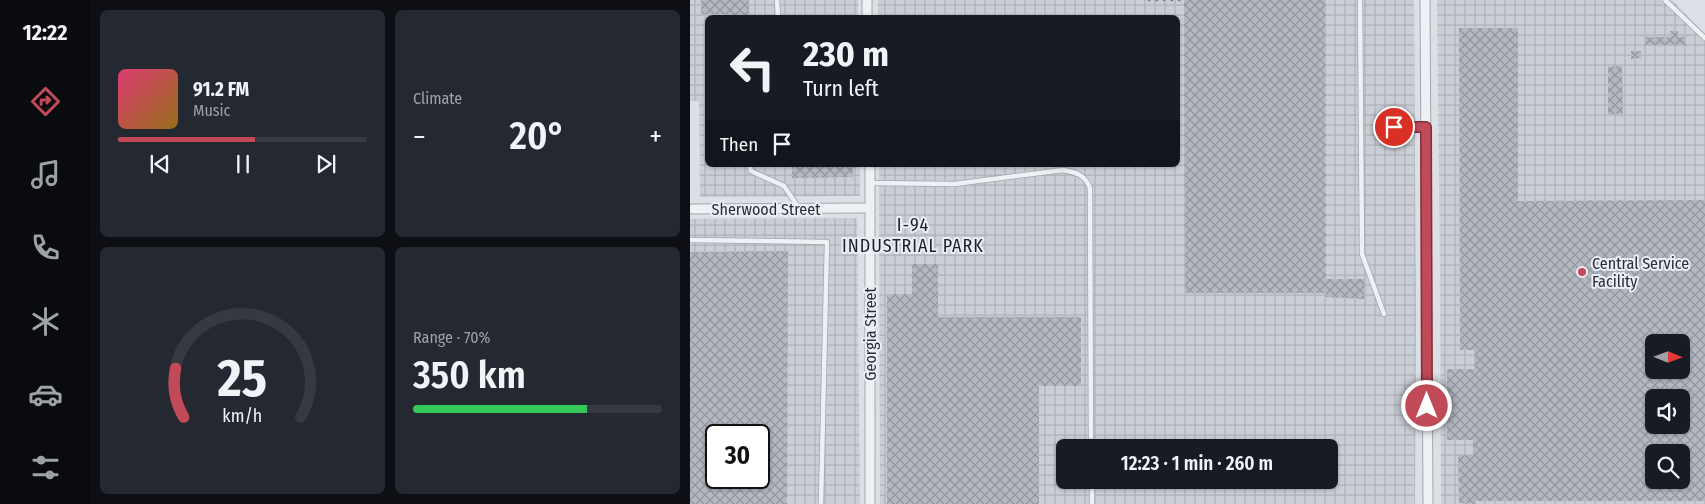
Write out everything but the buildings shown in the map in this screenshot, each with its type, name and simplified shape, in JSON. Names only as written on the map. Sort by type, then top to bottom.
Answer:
[{"type":"street","points":[[867,0],[868,15]]},
{"type":"street","points":[[1425,0],[1428,504]]},
{"type":"street","name":"Georgia Street","points":[[870,167],[870,504]]},
{"type":"street","name":"Sherwood Street","points":[[692,209],[870,208]]},
{"type":"lane","points":[[777,0],[778,15]]},
{"type":"lane","points":[[1360,0],[1362,254],[1384,314]]},
{"type":"lane","points":[[1665,0],[1705,38]]},
{"type":"lane","points":[[1394,127],[1426,127]]},
{"type":"lane","points":[[750,167],[751,171],[784,186],[799,209]]},
{"type":"lane","points":[[870,183],[954,184],[1063,170],[1074,171],[1087,180],[1090,188],[1091,439]]},
{"type":"lane","points":[[690,240],[827,242],[821,504]]},
{"type":"lane","points":[[1092,489],[1092,504]]},
{"type":"shaded area","points":[[690,0],[858,0],[858,15],[705,15],[705,167],[860,167],[860,196],[700,197],[699,101],[690,101]]},
{"type":"shaded area","points":[[878,0],[1414,0],[1415,504],[880,504],[879,167],[1180,167],[1180,15],[878,15]]},
{"type":"shaded area","name":"Central Service Facility","points":[[1437,0],[1672,0],[1705,34],[1705,504],[1441,504]]},
{"type":"shaded area","points":[[857,218],[860,504],[690,504],[690,219]]},
{"type":"railway","points":[[1148,0],[1184,0]]},
{"type":"place","name":"Central Service Facility","points":[[1582,272]]},
{"type":"district","name":"I-94 INDUSTRIAL PARK","points":[[913,235]]},
{"type":"route","points":[[1394,127],[1426,127],[1427,406]]}]
